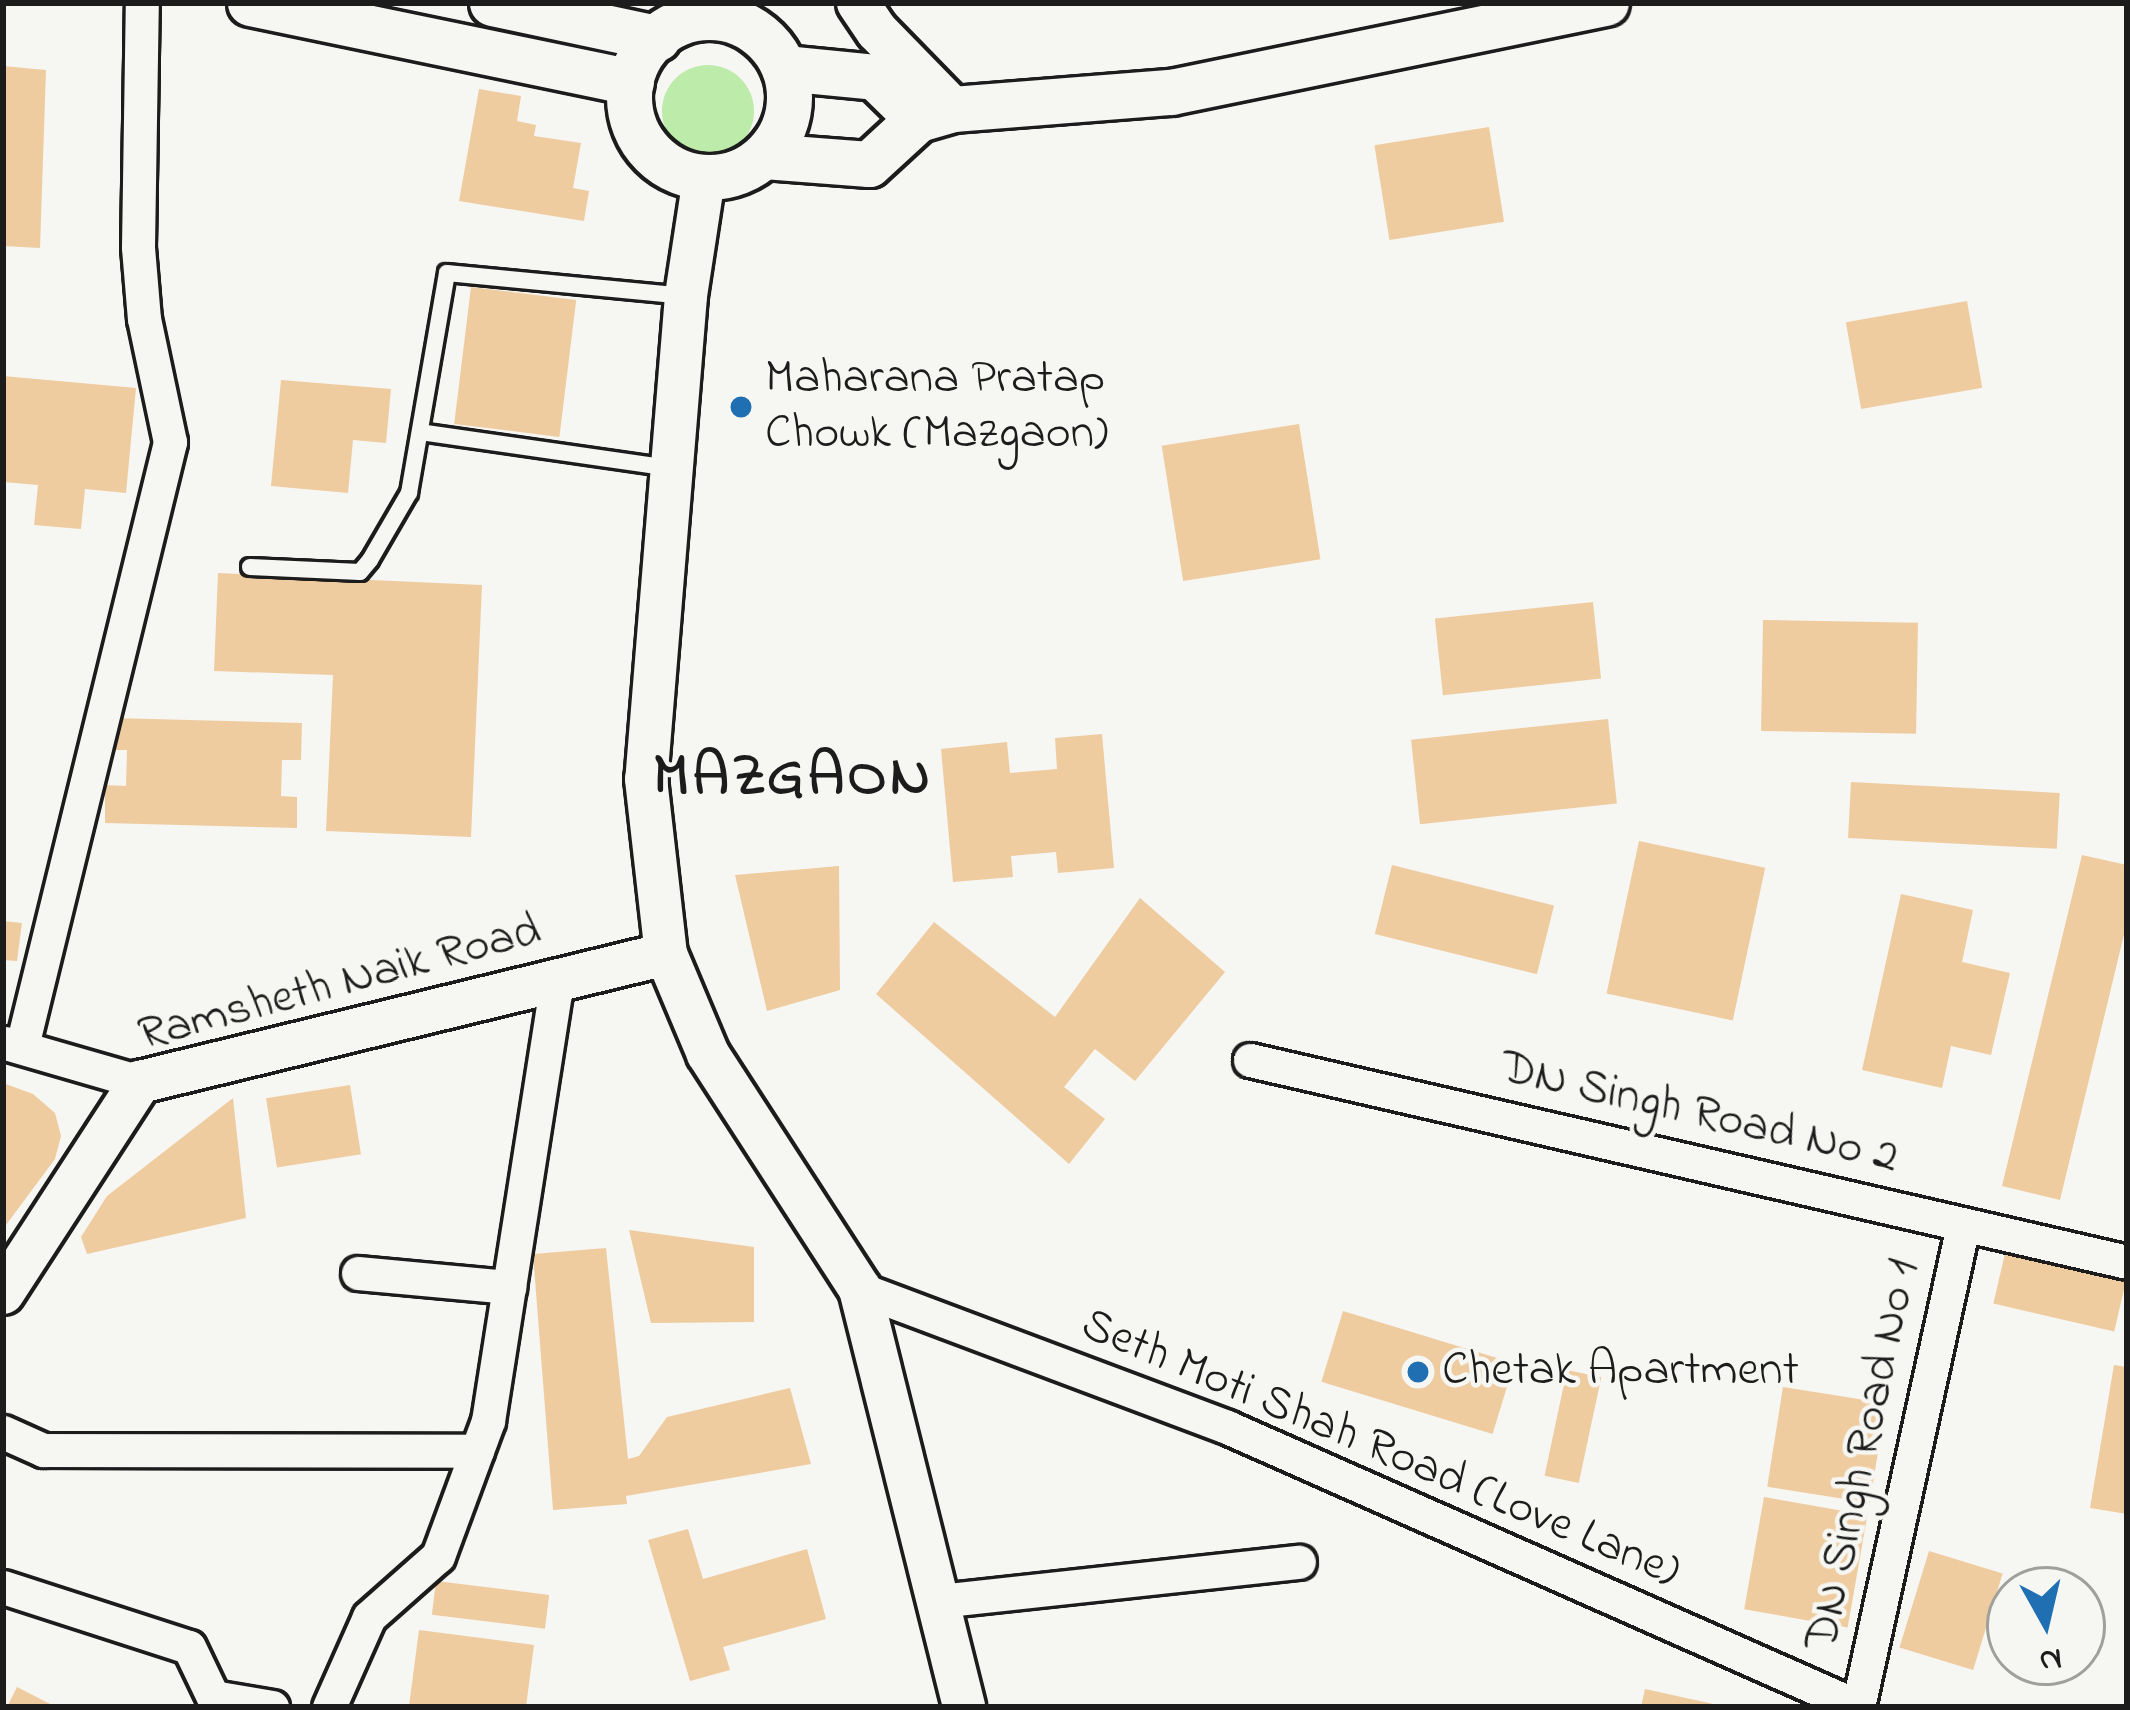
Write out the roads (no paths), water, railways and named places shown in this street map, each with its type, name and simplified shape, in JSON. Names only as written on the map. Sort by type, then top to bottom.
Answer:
[{"type":"main road","points":[[250,3],[631,82]]},
{"type":"main road","points":[[491,3],[657,38]]},
{"type":"main road","points":[[764,156],[869,164],[936,114],[1171,92],[1606,3]]},
{"type":"main road","points":[[718,9],[772,46],[784,68],[789,98],[782,128],[764,156],[724,178],[704,178],[674,170],[649,154],[634,134],[631,82],[657,38],[677,23],[718,9]]},
{"type":"main road","points":[[784,68],[875,77],[936,114]]},
{"type":"street","points":[[140,1082],[12,1044],[170,442],[144,319],[138,247],[142,3]]},
{"type":"street","points":[[858,3],[936,114]]},
{"type":"street","points":[[704,178],[686,296],[646,779],[666,954],[708,1054],[860,1289],[964,1707]]},
{"type":"street","name":"Ramsheth Naik Road","points":[[3,1293],[140,1082],[666,954]]},
{"type":"street","points":[[329,1707],[369,1617],[438,1556],[488,1421],[557,978]]},
{"type":"street","name":"DN Singh Road No 2","points":[[1250,1060],[2127,1262]]},
{"type":"street","name":"DN Singh Road No 1","points":[[1858,1707],[1964,1224]]},
{"type":"street","points":[[358,1273],[509,1287]]},
{"type":"street","name":"Seth Moti Shah Road (Love Lane)","points":[[860,1289],[1227,1427],[1858,1707]]},
{"type":"street","points":[[3,1432],[43,1450],[477,1451]]},
{"type":"street","points":[[938,1601],[1299,1562]]},
{"type":"street","points":[[3,1587],[189,1647],[212,1697],[272,1707]]},
{"type":"street","points":[[194,1707],[201,1673]]},
{"type":"lane","points":[[250,567],[360,572],[410,493],[447,273],[686,296]]},
{"type":"lane","points":[[420,432],[671,468]]},
{"type":"place","name":"Maharana Pratap Chowk (Mazgaon)","points":[[741,407]]},
{"type":"place","name":"Chetak Apartment","points":[[1418,1372]]},
{"type":"district","name":"MAZGAON","points":[[793,778]]}]
